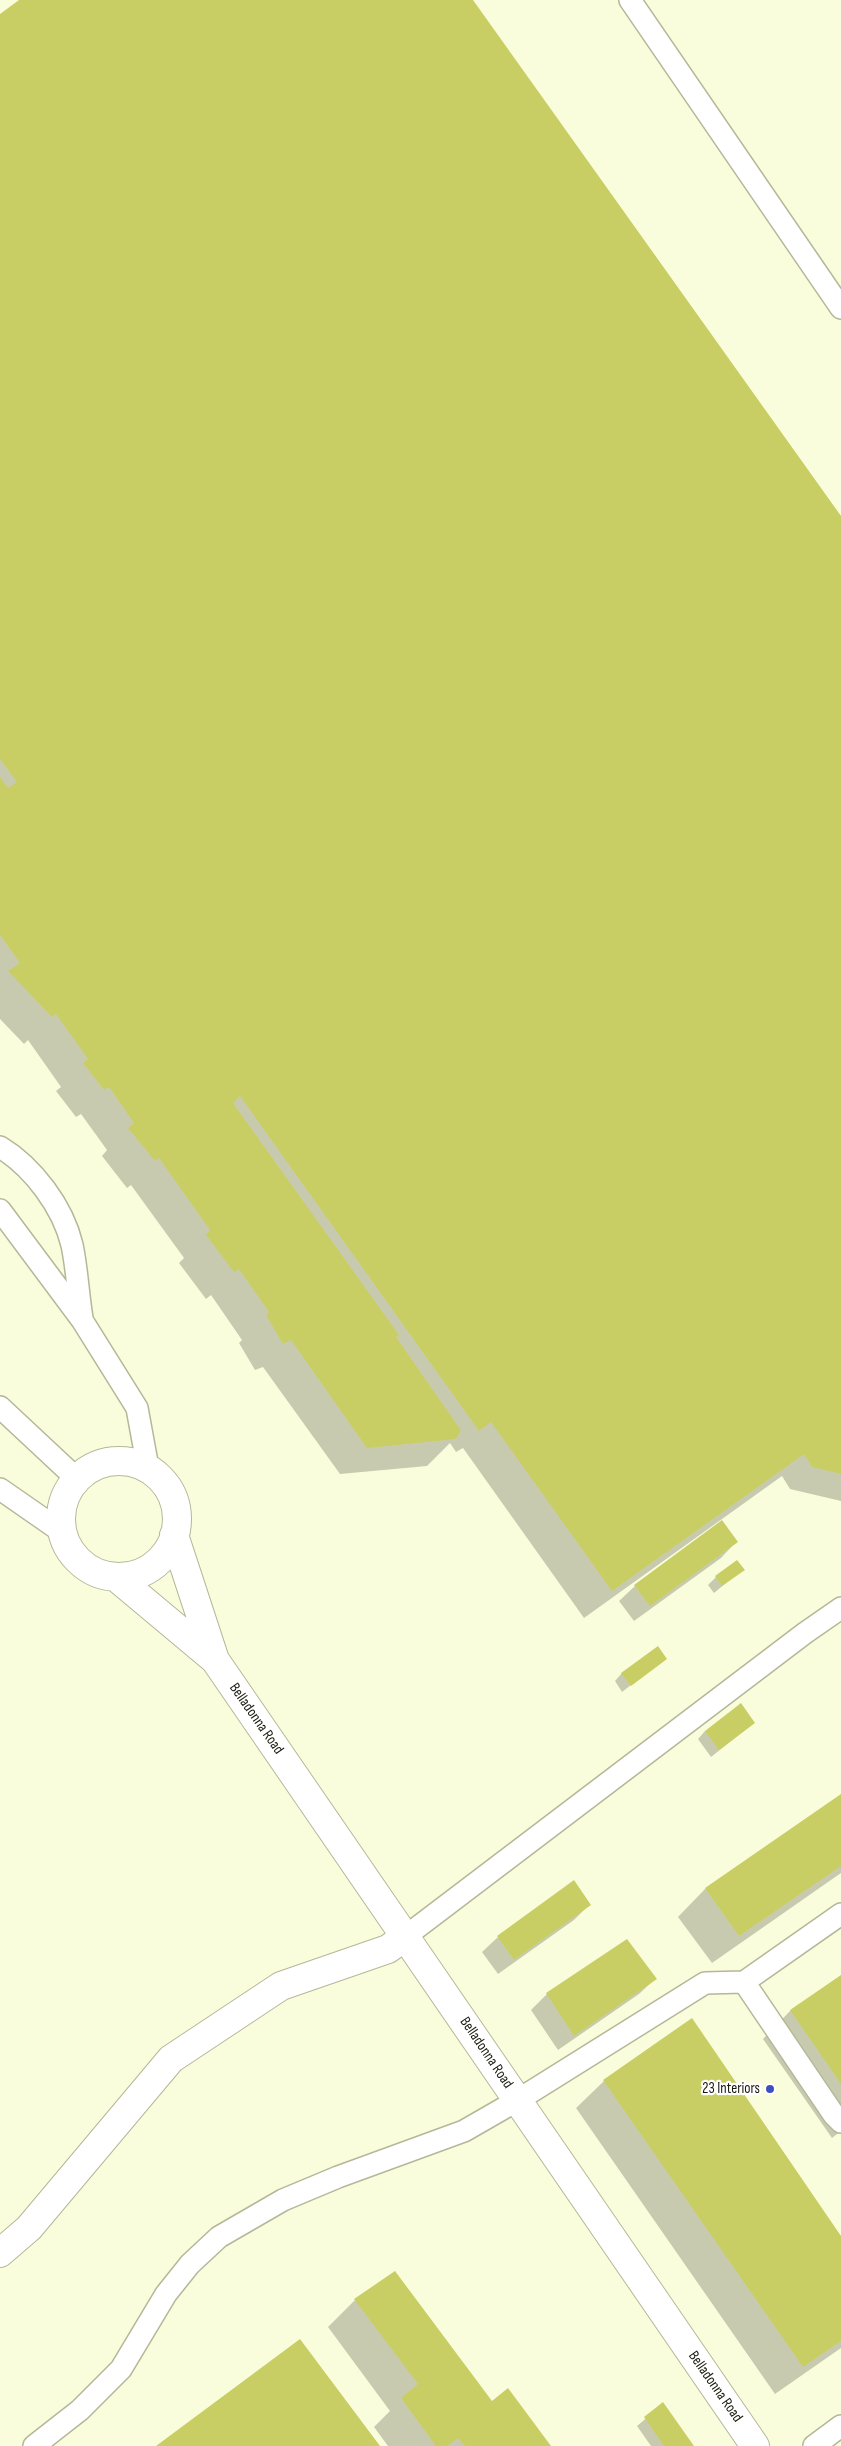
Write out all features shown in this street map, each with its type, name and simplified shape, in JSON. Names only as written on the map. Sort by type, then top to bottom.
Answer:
[{"type":"street","name":"Belladonna Road","points":[[111,1462],[130,1462],[148,1468],[163,1481],[173,1497],[177,1516],[174,1535],[167,1553],[153,1566],[136,1575],[117,1578],[98,1574],[82,1564],[69,1550],[62,1532],[61,1513],[66,1495],[77,1479],[93,1467],[111,1462]]},
{"type":"street","name":"Belladonna Road","points":[[174,1535],[215,1660]]},
{"type":"street","name":"Belladonna Road","points":[[117,1578],[215,1660],[756,2446]]},
{"type":"street","points":[[0,2253],[30,2228],[171,2059],[281,1986],[388,1949],[406,1936]]},
{"type":"lane","points":[[630,0],[841,308]]},
{"type":"lane","points":[[0,1147],[23,1164],[58,1210],[71,1243],[82,1320]]},
{"type":"lane","points":[[0,1210],[82,1320],[137,1408],[148,1468]]},
{"type":"lane","points":[[0,1407],[77,1479]]},
{"type":"lane","points":[[0,1489],[62,1532]]},
{"type":"lane","points":[[406,1936],[797,1638],[841,1608]]},
{"type":"lane","points":[[34,2446],[80,2410],[121,2369],[166,2294],[190,2264],[219,2238],[282,2200],[338,2177],[464,2131],[518,2100],[705,1983],[744,1982],[841,1914]]},
{"type":"lane","points":[[744,1982],[834,2116],[841,2122]]},
{"type":"lane","points":[[814,2446],[841,2426]]},
{"type":"building","points":[[19,0],[473,0],[841,516],[841,1474],[812,1467],[804,1454],[612,1591],[491,1422],[479,1431],[240,1096],[233,1103],[399,1335],[396,1337],[461,1430],[456,1439],[367,1448],[291,1340],[283,1344],[266,1315],[269,1312],[239,1269],[234,1272],[206,1235],[210,1230],[159,1158],[155,1161],[128,1128],[134,1123],[109,1087],[104,1090],[83,1063],[88,1059],[56,1014],[52,1017],[8,971],[20,963],[0,935],[0,777],[8,788],[17,782],[0,759],[0,14]]},
{"type":"building","points":[[722,1520],[738,1542],[650,1606],[634,1585]]},
{"type":"building","points":[[737,1560],[745,1570],[722,1586],[715,1576]]},
{"type":"building","points":[[658,1646],[667,1659],[631,1686],[621,1673]]},
{"type":"building","points":[[741,1703],[755,1723],[719,1750],[705,1731]]},
{"type":"building","points":[[841,1794],[841,1866],[739,1936],[705,1888]]},
{"type":"building","points":[[574,1880],[591,1905],[514,1960],[497,1936]]},
{"type":"building","points":[[627,1939],[657,1979],[574,2036],[546,1993]]},
{"type":"building","points":[[841,1975],[841,2084],[790,2010]]},
{"type":"building","points":[[692,2018],[841,2236],[841,2341],[803,2367],[603,2080]]},
{"type":"building","points":[[395,2271],[492,2401],[508,2388],[551,2446],[465,2446],[458,2438],[447,2446],[436,2446],[401,2398],[418,2384],[354,2299]]},
{"type":"building","points":[[300,2339],[380,2446],[156,2446]]},
{"type":"building","points":[[663,2402],[694,2446],[664,2446],[644,2417]]},
{"type":"place","name":"23 Interiors","points":[[770,2089]]}]
